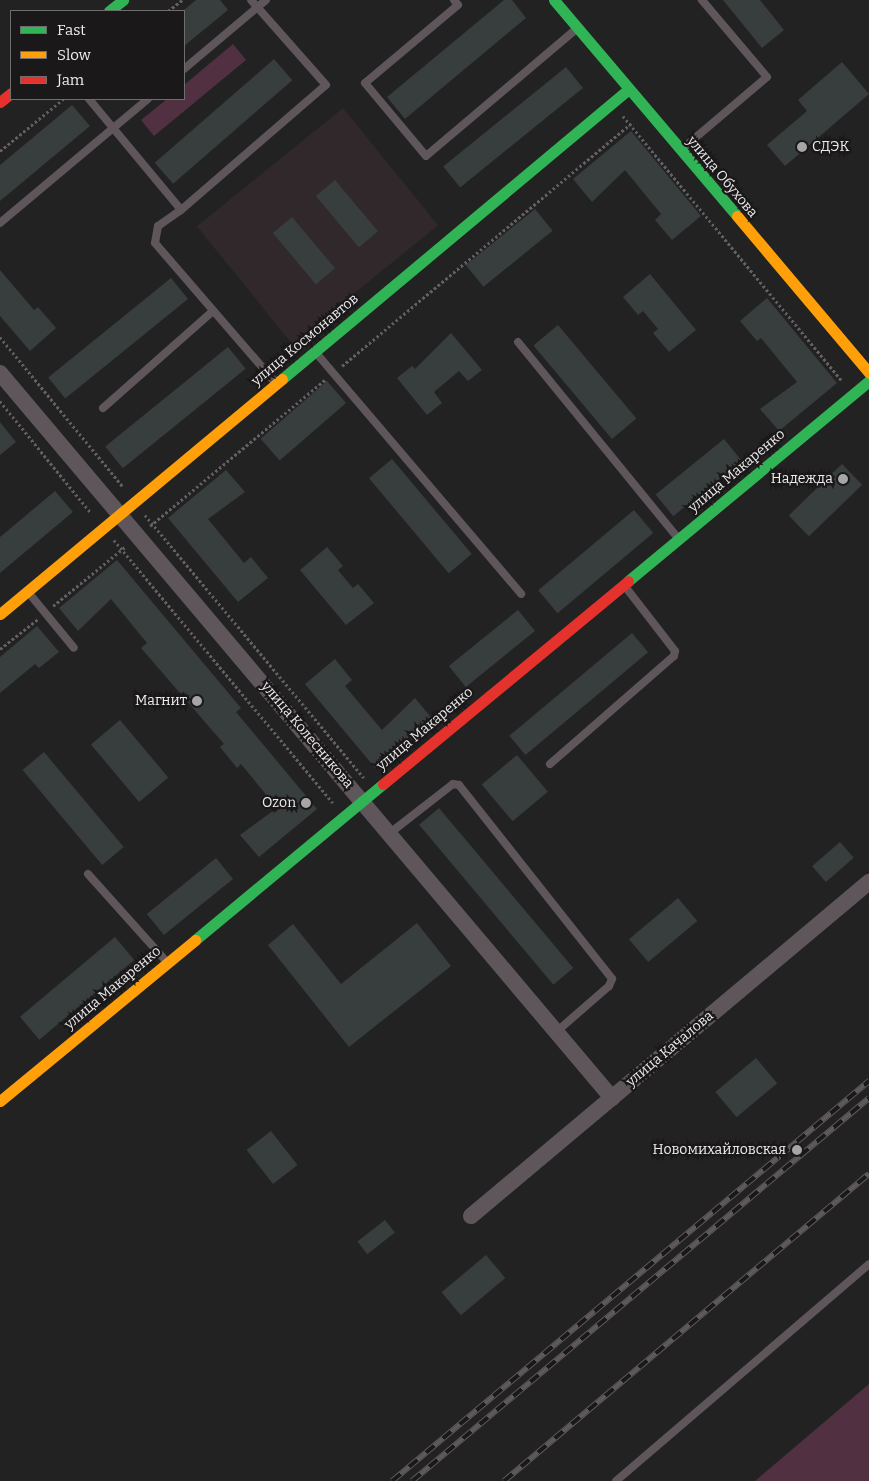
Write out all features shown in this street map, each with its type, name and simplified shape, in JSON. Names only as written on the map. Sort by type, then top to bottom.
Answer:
[{"type":"main road","points":[[110,10],[123,0]]},
{"type":"main road","name":"улица Обухова","points":[[554,0],[869,373]]},
{"type":"main road","name":"улица Космонавтов","points":[[0,614],[629,90]]},
{"type":"main road","points":[[0,102],[10,94]]},
{"type":"main road","name":"улица Макаренко","points":[[0,1101],[869,381]]},
{"type":"street","name":"улица Колесникова","points":[[0,373],[120,514],[369,795],[390,833],[612,1098]]},
{"type":"street","name":"улица Качалова","points":[[471,1216],[869,882]]},
{"type":"lane","points":[[251,0],[326,85],[181,210],[158,226],[155,243],[276,383]]},
{"type":"lane","points":[[185,68],[266,0]]},
{"type":"lane","points":[[454,0],[458,5],[365,83],[426,156],[578,28]]},
{"type":"lane","points":[[680,151],[767,77],[702,0]]},
{"type":"lane","points":[[90,100],[181,210]]},
{"type":"lane","points":[[0,223],[147,100]]},
{"type":"lane","points":[[103,408],[213,311]]},
{"type":"lane","points":[[518,342],[678,538]]},
{"type":"lane","points":[[315,352],[521,594]]},
{"type":"lane","points":[[550,764],[674,656],[675,650],[624,584]]},
{"type":"lane","points":[[27,591],[74,648]]},
{"type":"lane","points":[[390,833],[453,784],[459,786],[612,980],[609,986],[556,1032]]},
{"type":"lane","points":[[88,874],[167,962]]},
{"type":"lane","points":[[616,1481],[869,1264]]},
{"type":"path","points":[[169,10],[182,0]]},
{"type":"path","points":[[0,151],[62,100]]},
{"type":"path","points":[[612,104],[853,394]]},
{"type":"path","points":[[0,337],[369,795]]},
{"type":"path","points":[[0,401],[343,816]]},
{"type":"shaded area","points":[[233,44],[246,60],[154,136],[141,120],[166,100],[185,100],[185,84]]},
{"type":"shaded area","points":[[343,108],[438,225],[292,344],[197,226]]},
{"type":"shaded area","points":[[869,1384],[869,1481],[755,1481]]},
{"type":"building","points":[[196,0],[220,0],[228,10],[185,45],[184,10]]},
{"type":"building","points":[[504,0],[512,0],[526,18],[405,119],[387,97]]},
{"type":"building","points":[[723,0],[760,0],[784,30],[762,48]]},
{"type":"building","points":[[274,59],[292,80],[173,184],[155,163]]},
{"type":"building","points":[[842,62],[869,94],[785,166],[767,145],[807,111],[798,100]]},
{"type":"building","points":[[566,67],[583,88],[460,187],[443,166]]},
{"type":"building","points":[[72,105],[90,126],[0,201],[0,165]]},
{"type":"building","points":[[631,131],[701,216],[672,240],[655,220],[661,214],[625,170],[592,202],[573,179]]},
{"type":"building","points":[[335,180],[378,231],[359,247],[316,196]]},
{"type":"building","points":[[535,209],[553,231],[483,287],[466,265]]},
{"type":"building","points":[[292,217],[335,268],[316,284],[273,233]]},
{"type":"building","points":[[0,270],[34,310],[38,307],[56,328],[30,351],[0,316]]},
{"type":"building","points":[[650,274],[696,330],[669,352],[653,333],[658,329],[643,311],[638,315],[623,297]]},
{"type":"building","points":[[171,278],[188,299],[65,398],[48,377]]},
{"type":"building","points":[[767,298],[837,383],[779,431],[760,409],[797,382],[761,338],[757,341],[740,321]]},
{"type":"building","points":[[558,325],[636,418],[612,439],[533,346]]},
{"type":"building","points":[[451,333],[482,370],[468,381],[459,371],[434,392],[442,403],[427,415],[397,378],[412,366],[415,369]]},
{"type":"building","points":[[228,347],[246,369],[123,468],[105,446]]},
{"type":"building","points":[[327,381],[346,403],[280,461],[261,439]]},
{"type":"building","points":[[0,422],[16,442],[0,455]]},
{"type":"building","points":[[724,439],[742,461],[673,516],[656,494]]},
{"type":"building","points":[[392,459],[472,554],[449,573],[369,478]]},
{"type":"building","points":[[842,464],[862,485],[809,536],[789,515]]},
{"type":"building","points":[[226,470],[245,492],[208,519],[244,563],[251,557],[268,578],[238,602],[168,518]]},
{"type":"building","points":[[55,491],[73,512],[0,573],[0,537]]},
{"type":"building","points":[[634,510],[653,533],[558,613],[538,590]]},
{"type":"building","points":[[327,547],[343,566],[338,570],[353,588],[358,584],[374,603],[346,625],[300,570]]},
{"type":"building","points":[[117,560],[241,708],[236,712],[317,809],[259,857],[240,835],[277,808],[241,764],[237,768],[220,747],[224,744],[141,648],[147,643],[111,599],[78,631],[59,608]]},
{"type":"building","points":[[518,610],[535,631],[466,687],[449,666]]},
{"type":"building","points":[[37,626],[59,652],[39,668],[35,664],[0,693],[0,657]]},
{"type":"building","points":[[632,633],[648,652],[526,755],[509,736]]},
{"type":"building","points":[[335,659],[352,680],[345,686],[382,730],[415,698],[434,721],[376,769],[305,684]]},
{"type":"building","points":[[120,720],[168,777],[139,802],[91,744]]},
{"type":"building","points":[[44,752],[124,847],[102,865],[23,770]]},
{"type":"building","points":[[517,755],[548,792],[513,821],[482,785]]},
{"type":"building","points":[[439,808],[573,968],[553,985],[419,825]]},
{"type":"building","points":[[840,842],[854,858],[826,882],[812,866]]},
{"type":"building","points":[[216,858],[233,879],[164,935],[147,914]]},
{"type":"building","points":[[678,898],[697,921],[648,962],[629,939]]},
{"type":"building","points":[[417,923],[451,966],[349,1047],[268,945],[293,924],[341,984]]},
{"type":"building","points":[[115,937],[134,960],[39,1040],[20,1017]]},
{"type":"building","points":[[756,1058],[777,1083],[737,1117],[715,1092]]},
{"type":"building","points":[[271,1131],[297,1165],[273,1184],[247,1150]]},
{"type":"building","points":[[385,1220],[395,1233],[367,1254],[357,1242]]},
{"type":"building","points":[[486,1255],[505,1278],[461,1315],[442,1292]]},
{"type":"railway","points":[[392,1481],[869,1081]]},
{"type":"railway","points":[[412,1481],[869,1098]]},
{"type":"railway","points":[[504,1481],[869,1174]]},
{"type":"traffic: fast","points":[[110,10],[123,0]]},
{"type":"traffic: fast","points":[[554,0],[737,216]]},
{"type":"traffic: fast","points":[[282,379],[629,89]]},
{"type":"traffic: fast","points":[[628,581],[869,381]]},
{"type":"traffic: fast","points":[[195,940],[383,784]]},
{"type":"traffic: slow","points":[[737,216],[869,373]]},
{"type":"traffic: slow","points":[[0,614],[282,379]]},
{"type":"traffic: slow","points":[[0,1101],[195,940]]},
{"type":"traffic: jam","points":[[0,102],[10,94]]},
{"type":"traffic: jam","points":[[383,784],[628,581]]},
{"type":"place","name":"СДЭК","points":[[802,147]]},
{"type":"place","name":"Надежда","points":[[843,479]]},
{"type":"place","name":"Магнит","points":[[197,701]]},
{"type":"place","name":"Ozon","points":[[306,803]]},
{"type":"place","name":"Новомихайловская","points":[[797,1150]]}]
